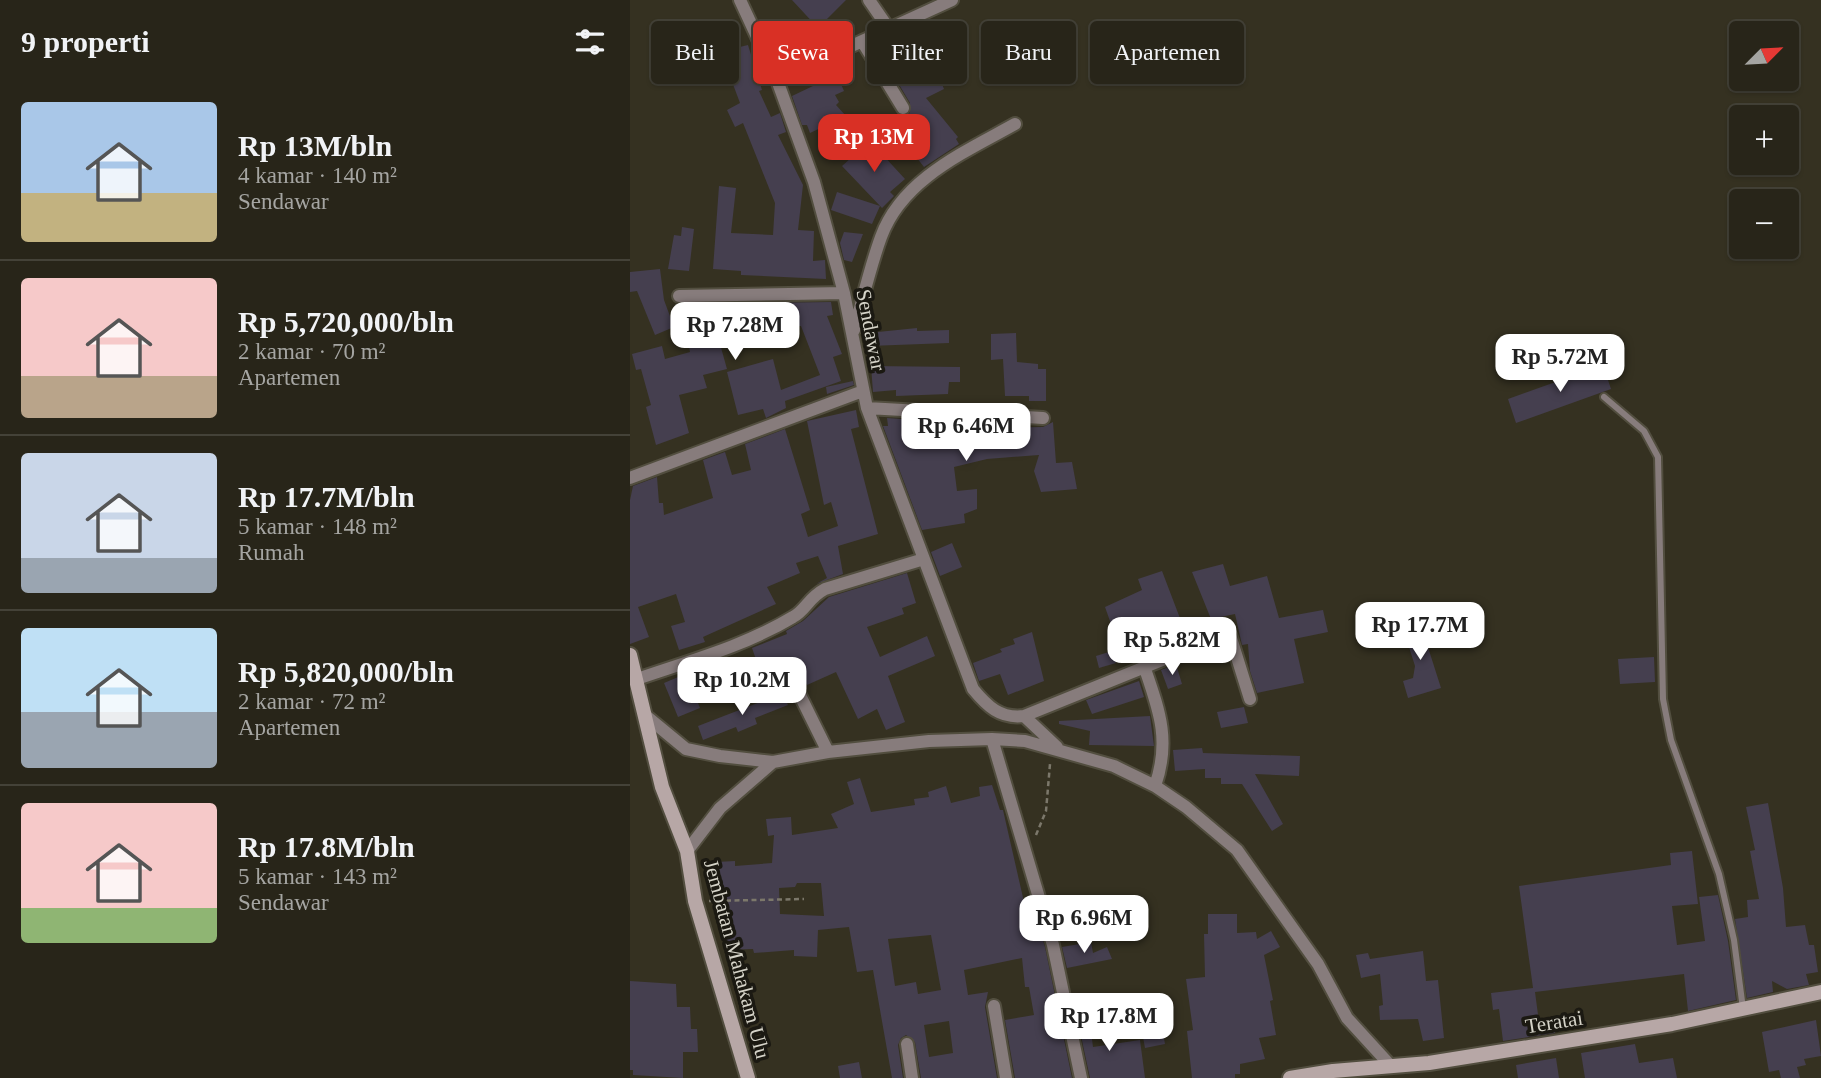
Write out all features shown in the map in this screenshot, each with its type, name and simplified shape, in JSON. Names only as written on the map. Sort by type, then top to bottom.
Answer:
[{"type":"main road","name":"Jembatan Mahakam Ulu","points":[[630,655],[662,788],[687,851],[695,901],[748,1078]]},
{"type":"main road","name":"Teratai","points":[[1290,1078],[1389,1065],[1429,1063],[1743,1010],[1821,992]]},
{"type":"street","name":"Sendawar","points":[[740,0],[753,28]]},
{"type":"street","points":[[869,0],[883,21]]},
{"type":"street","points":[[906,21],[952,0]]},
{"type":"street","points":[[853,45],[867,39]]},
{"type":"street","points":[[862,41],[903,108]]},
{"type":"street","name":"Sendawar","points":[[778,84],[814,182],[844,293],[867,408],[973,688],[995,712],[1009,717],[1024,716]]},
{"type":"street","points":[[853,334],[881,235],[895,210],[909,192],[944,164],[1014,124]]},
{"type":"street","points":[[679,296],[844,293]]},
{"type":"street","points":[[630,478],[863,391]]},
{"type":"street","points":[[867,408],[1043,418]]},
{"type":"street","points":[[637,679],[718,651],[776,626],[800,613],[807,600],[825,589],[924,559]]},
{"type":"street","points":[[1054,747],[1024,716],[1144,666],[1230,635],[1250,699]]},
{"type":"street","points":[[1144,666],[1163,726],[1163,750],[1155,786]]},
{"type":"street","points":[[788,671],[828,752]]},
{"type":"street","points":[[646,716],[686,749],[773,762],[828,752],[929,741],[992,739],[1054,747],[1114,766],[1155,786],[1237,850],[1318,964],[1347,1018],[1389,1065]]},
{"type":"street","points":[[992,739],[1054,945],[1081,1078]]},
{"type":"street","points":[[687,851],[720,808],[773,762]]},
{"type":"street","points":[[995,1006],[1006,1078]]},
{"type":"street","points":[[907,1044],[912,1078]]},
{"type":"lane","points":[[1604,397],[1643,431],[1658,457],[1663,699],[1671,740],[1718,874],[1734,940],[1743,1010]]},
{"type":"path","points":[[1025,853],[1046,811],[1054,747]]},
{"type":"path","points":[[695,901],[804,899]]},
{"type":"building","points":[[792,0],[846,0],[825,21],[812,21]]},
{"type":"building","points":[[748,45],[753,61],[753,84],[760,84],[762,90],[759,91],[771,117],[780,113],[786,132],[778,135],[803,185],[798,230],[814,231],[813,261],[825,260],[826,279],[741,275],[741,271],[713,269],[719,186],[736,188],[731,233],[773,235],[775,203],[743,123],[735,127],[727,110],[740,103],[733,84],[739,84],[739,47]]},
{"type":"building","points":[[841,84],[844,91],[835,95],[839,102],[836,105],[846,116],[810,133],[807,125],[802,125],[792,96],[815,85]]},
{"type":"building","points":[[899,84],[942,84],[944,89],[926,98],[958,137],[956,139],[959,144],[924,167],[906,144],[879,123],[910,113],[910,103]]},
{"type":"building","points":[[870,141],[905,179],[890,192],[894,196],[882,208],[842,166]]},
{"type":"building","points":[[837,192],[880,206],[872,224],[831,210]]},
{"type":"building","points":[[682,227],[694,229],[689,271],[668,269],[674,235],[681,236]]},
{"type":"building","points":[[844,232],[863,234],[852,262],[844,260],[840,243]]},
{"type":"building","points":[[660,269],[664,300],[674,327],[655,335],[637,291],[630,292],[630,272]]},
{"type":"building","points":[[831,302],[833,315],[827,316],[842,354],[833,357],[841,381],[785,401],[786,408],[766,418],[763,409],[738,415],[727,372],[773,359],[781,390],[820,375],[801,326],[723,327],[726,342],[720,344],[727,369],[703,375],[707,388],[679,395],[689,433],[656,445],[646,407],[651,405],[641,369],[636,370],[632,354],[662,346],[665,359],[690,352],[686,332],[697,330],[696,304]]},
{"type":"building","points":[[917,328],[917,331],[949,330],[949,343],[869,346],[868,333]]},
{"type":"building","points":[[1016,333],[1017,362],[1038,364],[1038,369],[1046,369],[1046,401],[1029,401],[1029,396],[1005,396],[1003,359],[991,360],[991,334]]},
{"type":"building","points":[[1603,365],[1611,389],[1516,423],[1508,399]]},
{"type":"building","points":[[871,366],[960,367],[960,382],[949,382],[948,394],[896,396],[896,390],[873,392]]},
{"type":"building","points":[[853,381],[854,385],[827,394],[826,387]]},
{"type":"building","points":[[856,410],[859,427],[851,429],[878,534],[838,546],[843,574],[816,584],[827,578],[818,556],[796,563],[800,573],[767,587],[776,604],[703,637],[705,642],[679,650],[671,626],[685,622],[676,594],[638,607],[649,637],[630,644],[630,500],[633,486],[657,477],[659,503],[663,503],[664,515],[713,498],[703,460],[725,452],[732,475],[751,470],[745,444],[785,429],[810,510],[801,514],[808,537],[838,526],[831,502],[824,505],[807,421]]},
{"type":"building","points":[[887,418],[902,419],[903,427],[929,420],[940,421],[941,425],[971,423],[972,428],[1043,427],[1053,422],[1056,463],[1072,462],[1077,489],[1041,492],[1034,471],[1039,455],[987,459],[954,467],[957,491],[977,489],[977,509],[964,514],[965,523],[922,530],[883,426],[888,426]]},
{"type":"building","points":[[952,543],[962,567],[940,576],[931,552]]},
{"type":"building","points":[[1223,564],[1230,586],[1267,576],[1279,618],[1323,610],[1328,632],[1294,639],[1304,683],[1257,693],[1250,671],[1248,644],[1242,645],[1235,614],[1211,619],[1192,572]]},
{"type":"building","points":[[1162,571],[1186,634],[1170,639],[1167,629],[1137,640],[1135,635],[1117,641],[1105,607],[1142,590],[1138,579]]},
{"type":"building","points":[[907,573],[916,603],[902,608],[904,614],[867,627],[880,657],[927,636],[935,656],[888,676],[905,722],[886,730],[877,709],[858,719],[836,672],[807,685],[795,663],[788,662],[762,677],[752,648],[787,634],[786,631],[803,621],[829,597]]},
{"type":"building","points":[[1419,619],[1441,688],[1408,698],[1403,681],[1413,678],[1415,666],[1402,625]]},
{"type":"building","points":[[1032,632],[1044,681],[1008,695],[1000,674],[979,681],[973,663],[1002,652],[1000,649],[1015,644],[1013,639]]},
{"type":"building","points":[[1112,651],[1116,663],[1099,668],[1096,656]]},
{"type":"building","points":[[1654,657],[1655,682],[1620,684],[1618,659]]},
{"type":"building","points":[[709,664],[721,694],[698,703],[700,708],[678,717],[664,683]]},
{"type":"building","points":[[1176,664],[1182,684],[1168,689],[1161,670]]},
{"type":"building","points":[[1139,681],[1144,697],[1092,714],[1086,700]]},
{"type":"building","points":[[783,693],[788,705],[755,718],[757,724],[738,732],[736,727],[703,740],[698,726]]},
{"type":"building","points":[[1244,707],[1248,723],[1221,728],[1217,712]]},
{"type":"building","points":[[1150,716],[1154,746],[1089,745],[1090,731],[1059,724],[1059,721]]},
{"type":"building","points":[[1202,748],[1203,753],[1300,756],[1299,776],[1255,774],[1283,824],[1272,831],[1242,784],[1221,784],[1221,778],[1205,778],[1205,769],[1175,771],[1173,750]]},
{"type":"building","points":[[860,778],[871,812],[915,805],[914,799],[929,797],[928,792],[946,786],[951,803],[980,796],[979,787],[992,785],[1000,810],[1003,810],[1024,902],[1031,900],[1045,947],[1072,1078],[1015,1078],[1005,1020],[1034,1015],[1029,987],[1025,987],[1022,958],[964,970],[968,995],[988,992],[985,1007],[997,1078],[921,1078],[915,1042],[906,1035],[898,1045],[903,1078],[892,1078],[873,970],[857,972],[849,927],[818,930],[817,957],[794,956],[794,950],[754,953],[753,949],[726,950],[725,920],[716,920],[716,862],[735,861],[735,866],[772,863],[774,835],[768,836],[766,819],[791,817],[792,835],[838,828],[831,814],[854,804],[847,782]],"holes":[[[797,883],[821,883],[824,916],[780,914],[779,888],[795,887]],[[931,935],[941,990],[918,994],[916,982],[895,986],[888,939]],[[949,1021],[953,1053],[929,1057],[924,1025]]]},
{"type":"building","points":[[1768,803],[1783,888],[1786,927],[1805,925],[1809,945],[1814,945],[1818,972],[1806,974],[1809,985],[1787,989],[1772,981],[1773,992],[1747,998],[1735,919],[1748,917],[1747,900],[1759,899],[1750,851],[1755,850],[1746,807]]},
{"type":"building","points":[[1692,851],[1698,904],[1672,906],[1677,945],[1705,941],[1699,897],[1718,895],[1736,1000],[1688,1011],[1684,974],[1535,992],[1539,1022],[1553,1019],[1555,1033],[1503,1041],[1499,1009],[1493,1010],[1491,993],[1533,988],[1519,886],[1671,865],[1670,853]]},
{"type":"building","points":[[1208,914],[1237,914],[1237,933],[1256,932],[1257,939],[1271,931],[1280,947],[1264,955],[1273,1000],[1270,1001],[1276,1035],[1259,1038],[1265,1059],[1240,1064],[1240,1074],[1235,1074],[1235,1078],[1192,1078],[1187,1031],[1193,1030],[1186,979],[1205,977],[1204,934],[1208,934]]},
{"type":"building","points":[[1091,942],[1093,953],[1107,947],[1112,959],[1067,968],[1062,947]]},
{"type":"building","points":[[1423,951],[1426,981],[1438,980],[1444,1038],[1423,1041],[1418,1019],[1380,1020],[1379,1006],[1383,1005],[1380,974],[1361,978],[1356,955],[1368,953],[1370,959]]},
{"type":"building","points":[[630,981],[676,984],[677,1007],[690,1007],[691,1029],[697,1029],[698,1052],[683,1052],[683,1078],[633,1075],[633,1070],[630,1070]]},
{"type":"building","points":[[1087,1001],[1093,1047],[1140,1040],[1145,1078],[1090,1078],[1074,1003]]},
{"type":"building","points":[[1159,1011],[1165,1044],[1145,1048],[1139,1015]]},
{"type":"building","points":[[1816,1020],[1821,1056],[1804,1059],[1806,1065],[1797,1067],[1800,1078],[1781,1078],[1779,1070],[1769,1072],[1762,1032]]},
{"type":"building","points":[[1635,1044],[1639,1063],[1673,1058],[1677,1078],[1585,1078],[1581,1053]]},
{"type":"building","points":[[1556,1058],[1559,1078],[1518,1078],[1516,1065]]},
{"type":"building","points":[[859,1062],[862,1078],[840,1078],[838,1066]]}]
